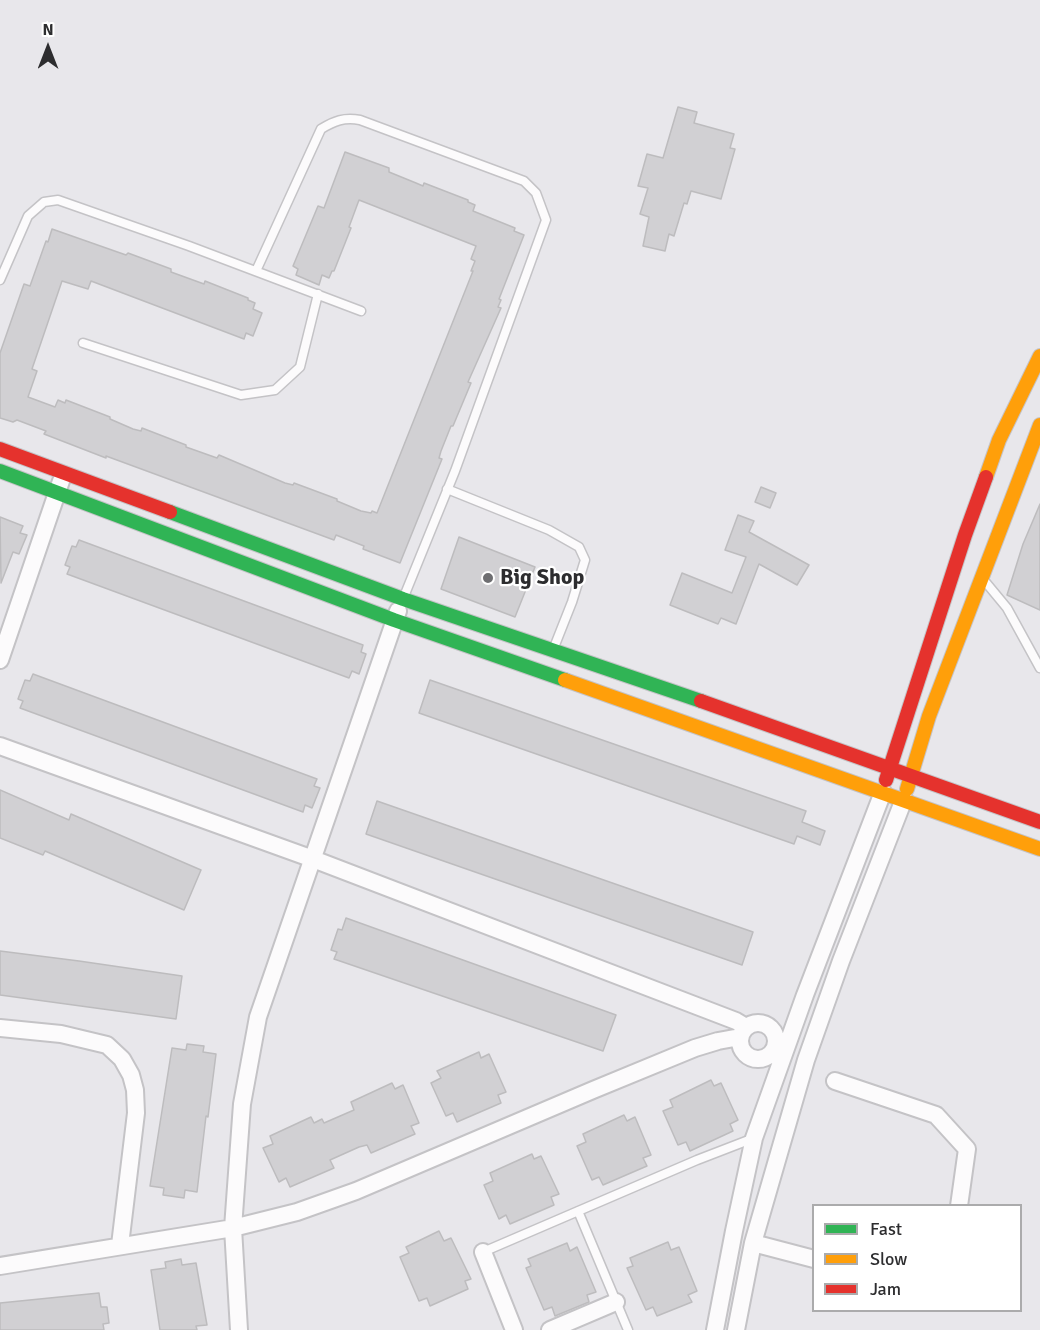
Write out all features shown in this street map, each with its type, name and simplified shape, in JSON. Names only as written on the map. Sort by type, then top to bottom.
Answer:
[{"type":"main road","points":[[883,792],[965,535],[999,440],[1040,356]]},
{"type":"main road","points":[[904,799],[929,716],[1040,425]]},
{"type":"main road","points":[[0,449],[403,599],[1040,822]]},
{"type":"main road","points":[[0,471],[394,620],[1040,849]]},
{"type":"street","points":[[0,660],[64,472]]},
{"type":"street","points":[[239,1330],[233,1228],[242,1104],[258,1017],[403,599]]},
{"type":"street","points":[[0,746],[313,859],[725,1017],[743,1032]]},
{"type":"street","points":[[715,1330],[754,1138],[781,1050],[805,995],[883,792]]},
{"type":"street","points":[[736,1330],[753,1243],[806,1060],[841,961],[904,799]]},
{"type":"street","points":[[0,1266],[233,1228],[297,1212],[356,1191],[593,1089],[695,1048],[743,1032],[757,1023],[768,1027],[781,1050],[806,1060]]},
{"type":"street","points":[[0,1028],[61,1034],[107,1045],[122,1059],[131,1075],[135,1090],[136,1113],[120,1245]]},
{"type":"street","points":[[743,1032],[741,1049],[750,1058],[756,1060],[781,1050]]},
{"type":"street","points":[[835,1081],[936,1115],[967,1149],[959,1204]]},
{"type":"street","points":[[753,1243],[812,1259]]},
{"type":"street","points":[[483,1252],[514,1330]]},
{"type":"street","points":[[550,1330],[616,1302]]},
{"type":"lane","points":[[256,272],[321,129],[335,120],[349,118],[360,120],[524,181],[536,192],[546,220],[447,489],[403,599]]},
{"type":"lane","points":[[0,280],[28,216],[44,202],[58,200],[361,311]]},
{"type":"lane","points":[[83,343],[241,395],[275,390],[300,368],[318,294]]},
{"type":"lane","points":[[447,489],[549,530],[579,548],[585,560],[572,602],[553,650]]},
{"type":"lane","points":[[981,576],[1007,608],[1040,668]]},
{"type":"lane","points":[[483,1252],[754,1138]]},
{"type":"lane","points":[[578,1211],[628,1330]]},
{"type":"building","points":[[678,107],[697,112],[694,123],[734,134],[730,148],[735,149],[721,199],[691,191],[687,204],[684,203],[674,236],[669,234],[665,251],[643,246],[649,217],[640,214],[648,188],[638,186],[647,154],[663,158]]},
{"type":"building","points":[[345,152],[389,168],[389,172],[423,186],[424,183],[468,200],[475,205],[473,211],[515,228],[514,231],[524,235],[499,299],[501,300],[498,307],[501,308],[468,382],[471,383],[441,451],[439,458],[442,459],[400,563],[363,549],[364,546],[336,535],[334,540],[106,456],[106,458],[44,434],[46,431],[17,420],[13,422],[0,418],[0,353],[24,284],[30,286],[52,229],[126,255],[128,253],[171,269],[171,272],[204,284],[205,281],[248,298],[255,303],[253,309],[262,313],[253,336],[246,333],[244,339],[91,281],[88,289],[62,281],[32,369],[37,371],[28,397],[55,407],[58,400],[65,403],[66,400],[110,417],[133,429],[141,431],[142,428],[186,445],[186,447],[217,458],[219,455],[285,483],[293,485],[294,483],[337,499],[361,511],[377,513],[473,271],[471,271],[475,261],[471,259],[476,246],[359,200],[349,227],[351,228],[329,278],[322,275],[319,285],[296,275],[298,269],[293,266],[318,206],[324,208]]},
{"type":"building","points":[[761,487],[776,493],[770,508],[755,502]]},
{"type":"building","points":[[1040,504],[1040,610],[1007,595],[1023,544]]},
{"type":"building","points":[[738,515],[754,521],[749,532],[809,565],[797,585],[759,564],[736,624],[721,618],[718,624],[670,605],[682,573],[732,593],[746,557],[725,550]]},
{"type":"building","points":[[0,517],[23,526],[20,533],[27,535],[19,554],[13,552],[1,583]]},
{"type":"building","name":"Big Shop","points":[[459,537],[535,567],[515,617],[441,589]]},
{"type":"building","points":[[79,540],[363,645],[361,652],[366,654],[359,674],[352,671],[349,678],[67,574],[70,567],[65,565],[72,546],[76,547]]},
{"type":"building","points":[[33,674],[317,779],[314,786],[320,788],[312,808],[305,805],[303,812],[20,708],[23,701],[18,699],[25,680],[30,681]]},
{"type":"building","points":[[430,680],[806,811],[802,822],[825,831],[820,845],[797,836],[794,844],[419,713]]},
{"type":"building","points":[[0,790],[69,820],[71,814],[201,870],[184,910],[45,851],[43,855],[0,838]]},
{"type":"building","points":[[377,801],[753,932],[742,965],[366,834]]},
{"type":"building","points":[[346,918],[616,1015],[603,1051],[334,959],[337,952],[331,950],[338,929],[342,930]]},
{"type":"building","points":[[0,951],[182,976],[176,1019],[0,995]]},
{"type":"building","points":[[187,1044],[204,1046],[203,1052],[216,1054],[197,1192],[185,1190],[184,1198],[163,1195],[164,1188],[150,1186],[172,1048],[186,1050]]},
{"type":"building","points":[[479,1052],[481,1058],[489,1054],[506,1092],[498,1095],[501,1103],[457,1122],[453,1113],[446,1116],[431,1083],[441,1078],[437,1071]]},
{"type":"building","points":[[711,1080],[714,1086],[721,1083],[738,1120],[730,1124],[733,1131],[690,1151],[686,1142],[678,1145],[663,1111],[673,1107],[670,1100]]},
{"type":"building","points":[[392,1083],[395,1089],[403,1085],[419,1123],[411,1126],[415,1134],[371,1153],[367,1145],[359,1147],[330,1160],[334,1168],[290,1187],[286,1178],[279,1182],[263,1148],[273,1144],[270,1136],[311,1117],[314,1123],[322,1119],[324,1123],[354,1110],[351,1102]]},
{"type":"building","points":[[624,1115],[627,1121],[635,1117],[651,1155],[643,1158],[647,1166],[603,1185],[599,1177],[592,1180],[577,1146],[586,1142],[583,1134]]},
{"type":"building","points":[[532,1154],[534,1159],[541,1156],[559,1194],[551,1197],[554,1205],[510,1224],[506,1215],[499,1219],[484,1185],[493,1181],[490,1173]]},
{"type":"building","points":[[439,1231],[444,1241],[451,1238],[471,1279],[465,1281],[468,1289],[430,1306],[427,1298],[419,1301],[400,1257],[409,1253],[406,1247]]},
{"type":"building","points":[[668,1242],[671,1250],[679,1247],[697,1291],[688,1295],[692,1302],[657,1316],[653,1307],[646,1310],[627,1268],[633,1266],[630,1258]]},
{"type":"building","points":[[567,1243],[570,1251],[577,1247],[596,1292],[587,1295],[589,1302],[555,1316],[552,1307],[544,1310],[526,1268],[531,1266],[528,1259]]},
{"type":"building","points":[[181,1259],[182,1265],[196,1263],[207,1325],[196,1326],[197,1330],[160,1330],[151,1270],[166,1268],[165,1262]]},
{"type":"building","points":[[99,1293],[101,1307],[107,1307],[109,1323],[103,1324],[104,1330],[0,1330],[0,1303]]},
{"type":"traffic: fast","points":[[0,471],[394,620],[565,680]]},
{"type":"traffic: fast","points":[[170,512],[403,599],[701,701]]},
{"type":"traffic: slow","points":[[986,477],[999,440],[1040,356]]},
{"type":"traffic: slow","points":[[907,789],[929,716],[1040,425]]},
{"type":"traffic: slow","points":[[565,680],[1040,849]]},
{"type":"traffic: jam","points":[[0,449],[170,512]]},
{"type":"traffic: jam","points":[[886,780],[986,477]]},
{"type":"traffic: jam","points":[[701,701],[1040,822]]},
{"type":"place","name":"Big Shop","points":[[488,578]]}]
